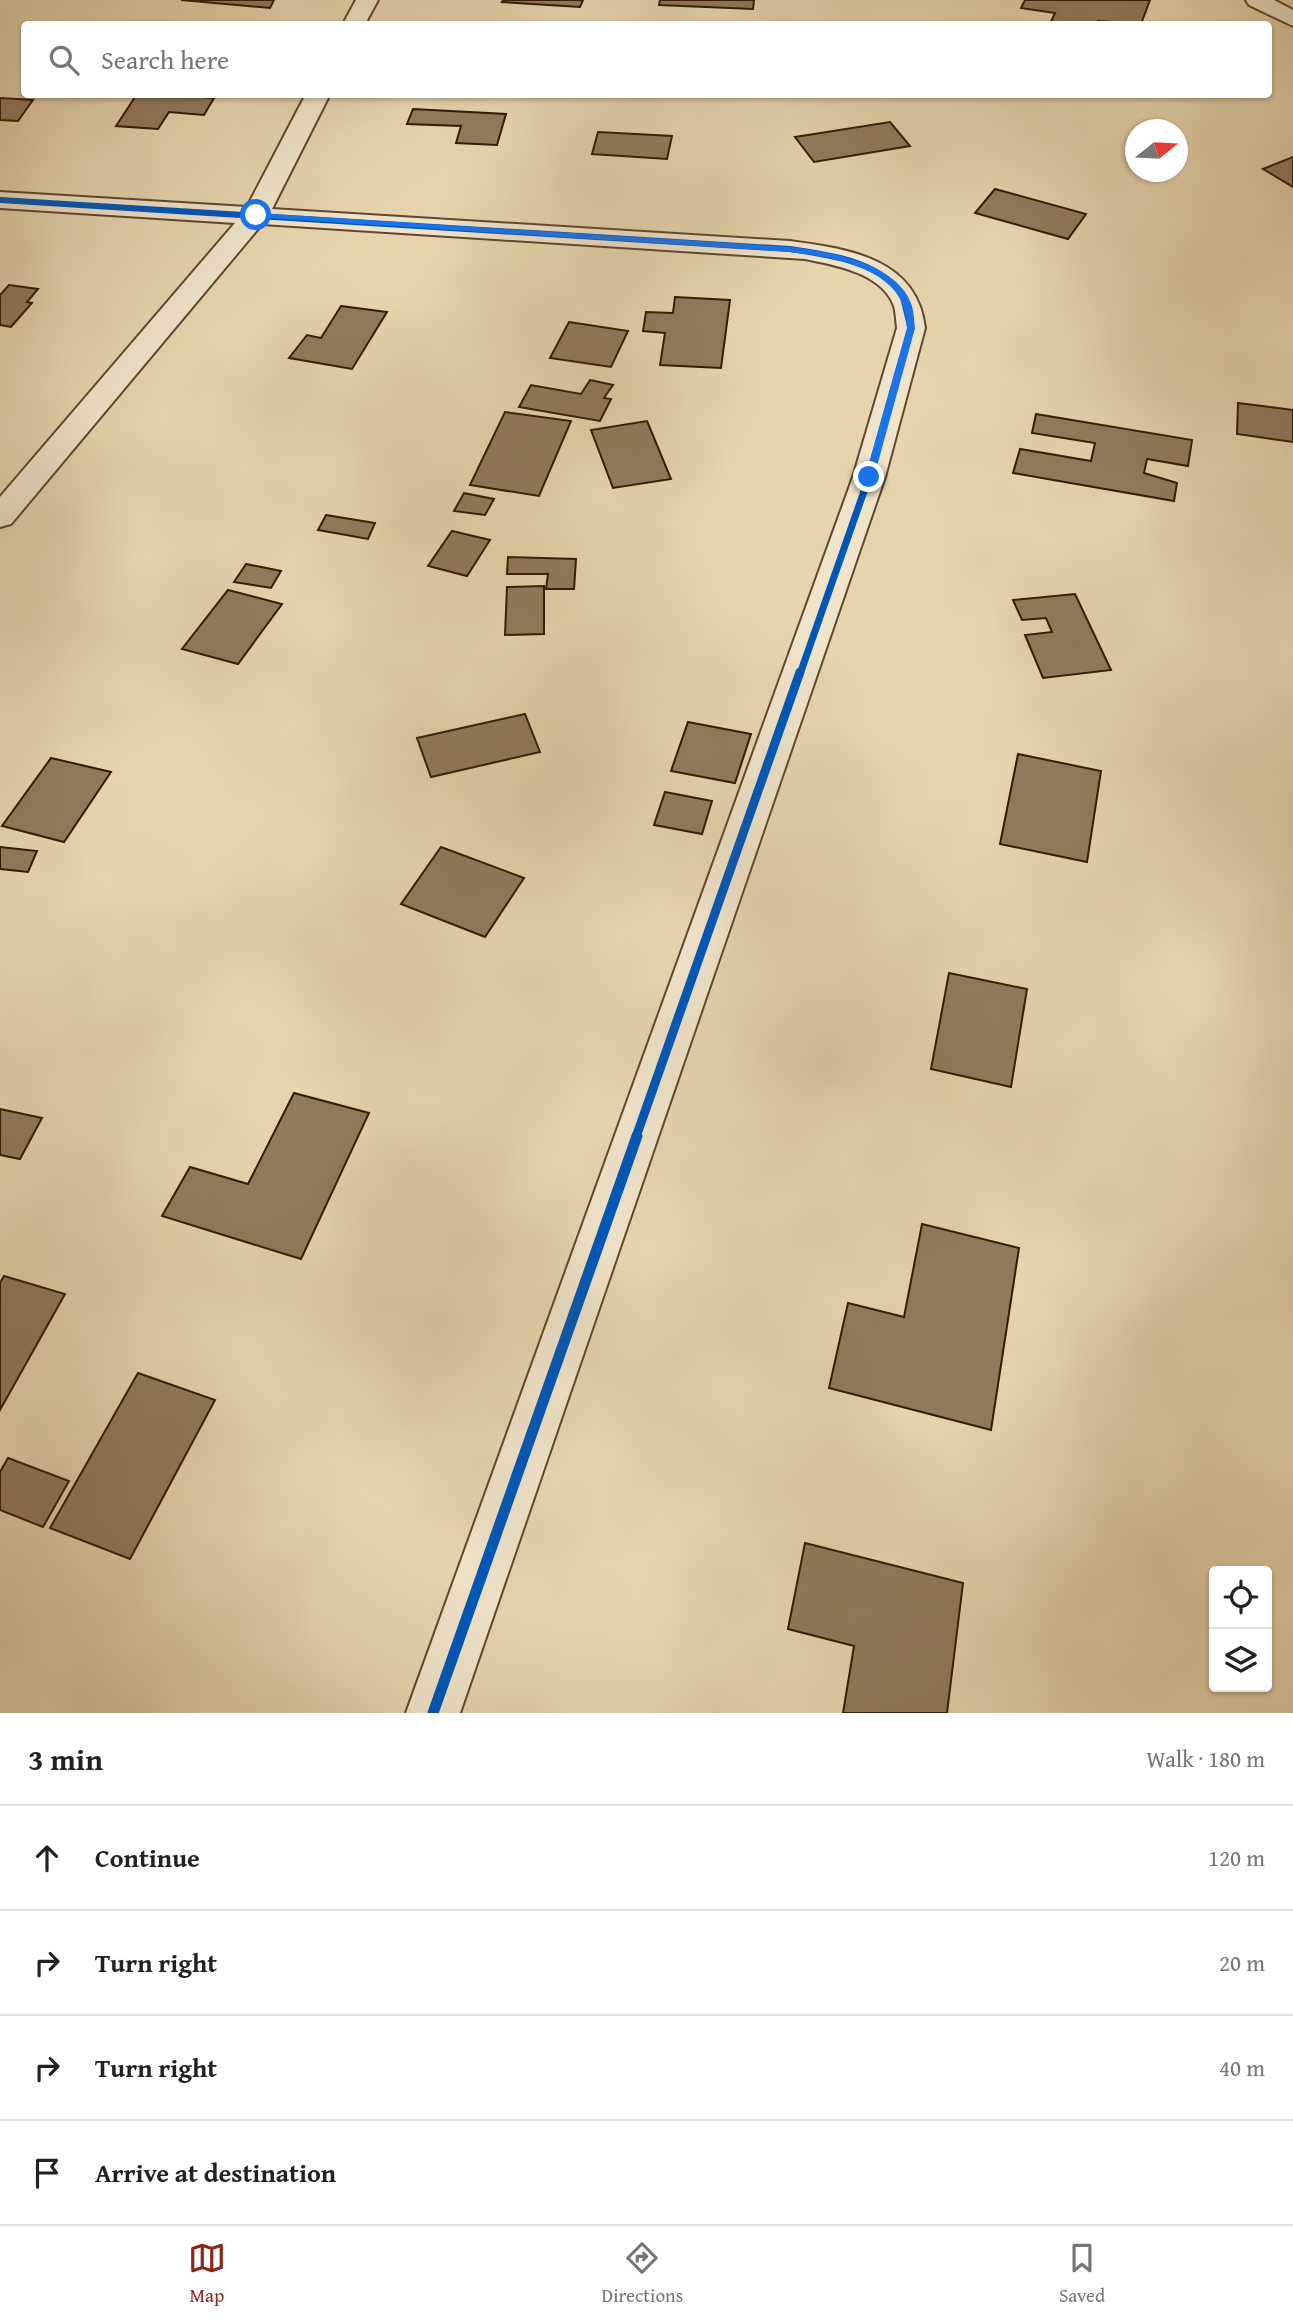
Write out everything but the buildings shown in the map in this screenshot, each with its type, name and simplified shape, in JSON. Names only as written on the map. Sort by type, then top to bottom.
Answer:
[{"type":"street","points":[[356,21],[367,0]]},
{"type":"street","points":[[1257,0],[1293,19]]},
{"type":"street","points":[[0,517],[256,215],[316,98]]},
{"type":"street","points":[[0,200],[790,249],[830,254],[865,266],[893,283],[907,304],[911,328],[865,490],[433,1713]]},
{"type":"cycle path","points":[[0,200],[790,249],[840,258],[875,271],[901,292],[908,306],[911,328],[869,477],[433,1713]]},
{"type":"route","points":[[256,215],[790,249],[830,254],[865,266],[893,283],[907,304],[911,328],[869,477]]}]
